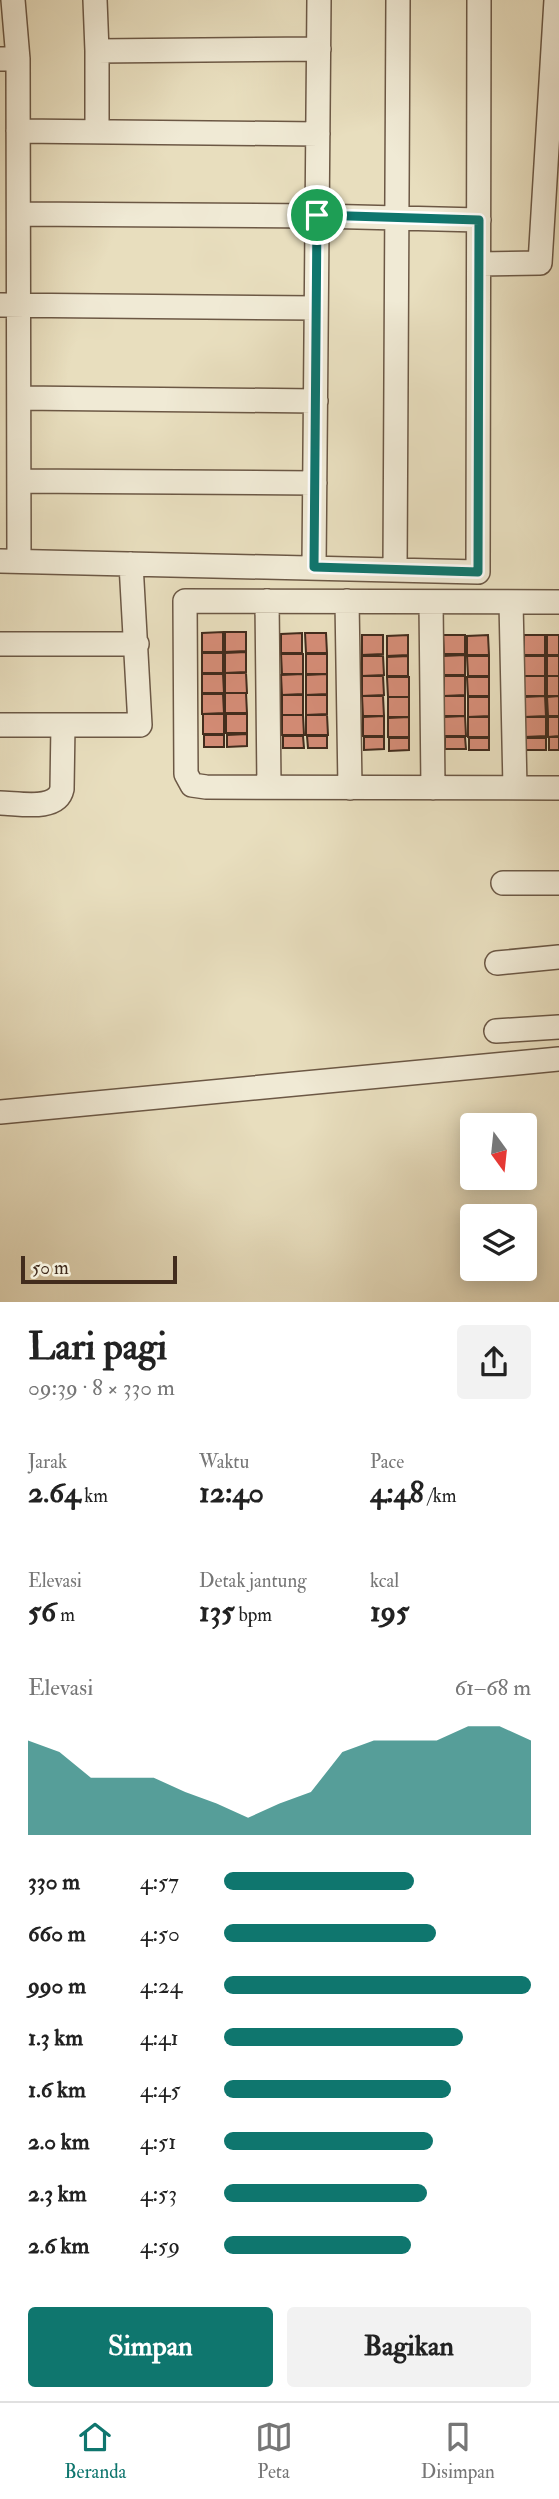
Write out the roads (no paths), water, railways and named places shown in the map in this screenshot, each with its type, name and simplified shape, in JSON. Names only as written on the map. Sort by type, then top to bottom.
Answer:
[{"type":"street","points":[[13,0],[9,59],[18,131],[19,214],[9,305],[19,398],[19,481],[10,561],[478,572],[479,0]]},
{"type":"street","points":[[95,0],[97,132]]},
{"type":"street","points":[[314,567],[319,0]]},
{"type":"street","points":[[395,570],[398,0]]},
{"type":"street","points":[[479,264],[540,263],[556,0]]},
{"type":"street","points":[[97,51],[319,49]]},
{"type":"street","points":[[18,131],[318,134]]},
{"type":"street","points":[[19,214],[317,215],[479,220]]},
{"type":"street","points":[[9,305],[316,308]]},
{"type":"street","points":[[19,398],[316,401]]},
{"type":"street","points":[[19,481],[315,483]]},
{"type":"street","points":[[0,724],[140,725],[131,564]]},
{"type":"street","points":[[559,602],[185,601],[186,774],[192,785],[559,788]]},
{"type":"street","points":[[267,601],[269,787]]},
{"type":"street","points":[[347,601],[350,788]]},
{"type":"street","points":[[511,601],[515,788]]},
{"type":"street","points":[[431,602],[433,788]]},
{"type":"street","points":[[0,644],[137,644]]},
{"type":"street","points":[[0,803],[50,803],[59,797],[62,789],[63,725]]},
{"type":"street","points":[[503,883],[559,883]]},
{"type":"street","points":[[497,963],[559,957]]},
{"type":"street","points":[[496,1031],[559,1027]]},
{"type":"street","points":[[0,1112],[559,1059]]}]
